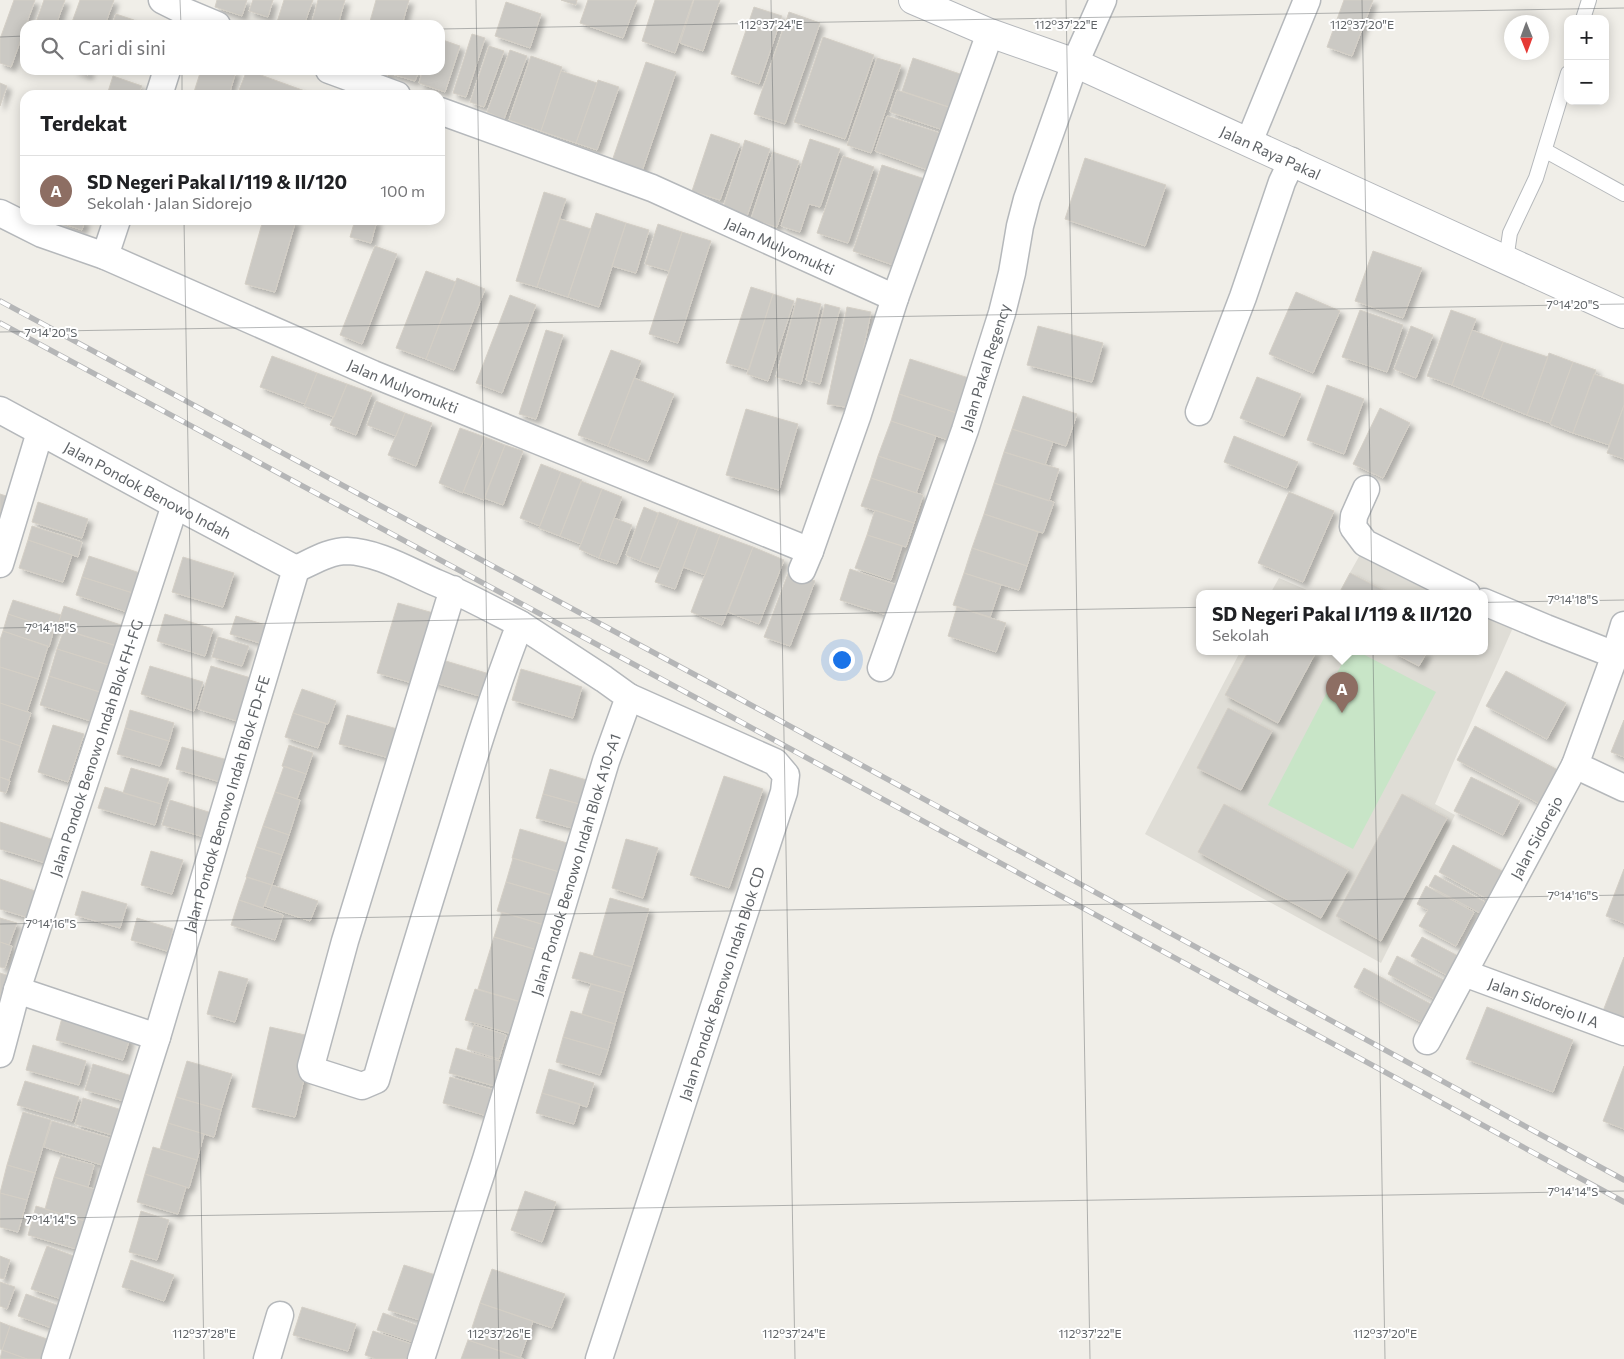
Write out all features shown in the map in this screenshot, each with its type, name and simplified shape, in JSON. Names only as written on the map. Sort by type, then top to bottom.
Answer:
[{"type":"main road","name":"Jalan Raya Pakal","points":[[913,0],[990,33],[1075,63],[1624,314]]},
{"type":"street","points":[[162,0],[206,20]]},
{"type":"street","name":"Jalan Pakal Regency","points":[[881,668],[965,430],[1002,313],[1012,273],[1026,199],[1037,174],[1075,63],[1103,0]]},
{"type":"street","points":[[1249,142],[1307,0]]},
{"type":"street","name":"Jalan Mulyomukti","points":[[23,225],[42,234],[105,256],[373,374],[806,560],[895,298],[990,33]]},
{"type":"street","points":[[161,90],[165,75]]},
{"type":"street","points":[[343,75],[383,90]]},
{"type":"street","name":"Jalan Mulyomukti","points":[[445,113],[652,188],[895,298]]},
{"type":"street","points":[[1199,412],[1244,297],[1282,182],[1292,161]]},
{"type":"street","name":"Jalan Mulyomukti","points":[[0,214],[20,224]]},
{"type":"street","points":[[105,256],[115,225]]},
{"type":"street","name":"Jalan Pondok Benowo Indah","points":[[0,410],[296,569]]},
{"type":"street","points":[[0,564],[40,432]]},
{"type":"street","points":[[1366,489],[1354,516],[1353,527],[1365,543],[1459,590]]},
{"type":"street","name":"Jalan Pondok Benowo Indah Blok FH-FG","points":[[0,1054],[17,990],[174,505]]},
{"type":"street","points":[[296,569],[332,553],[346,551],[364,553],[402,566],[454,589],[520,624],[629,697]]},
{"type":"street","name":"Jalan Pondok Benowo Indah Blok FD-FE","points":[[55,1359],[157,1038],[296,569]]},
{"type":"street","points":[[454,589],[345,940],[311,1066],[312,1070],[362,1086],[376,1080],[402,988],[468,775],[501,674],[520,624]]},
{"type":"street","points":[[1488,604],[1615,655]]},
{"type":"street","name":"Jalan Sidorejo","points":[[1427,1041],[1575,765],[1624,625]]},
{"type":"street","name":"Jalan Pondok Benowo Indah Blok A10-A1","points":[[421,1359],[486,1160],[606,761],[629,697]]},
{"type":"street","name":"Jalan Pondok Benowo Indah Blok CD","points":[[600,1359],[781,802],[786,775],[775,762],[629,697]]},
{"type":"street","points":[[1575,765],[1624,788]]},
{"type":"street","name":"Jalan Sidorejo II A","points":[[1464,973],[1624,1032]]},
{"type":"street","points":[[17,990],[157,1038]]},
{"type":"street","points":[[267,1359],[280,1315]]},
{"type":"lane","points":[[1584,15],[1589,0]]},
{"type":"lane","points":[[1506,260],[1510,233],[1536,178],[1546,151],[1564,87]]},
{"type":"lane","points":[[1546,151],[1624,194]]},
{"type":"shaded area","points":[[1361,553],[1443,590],[1340,590]]},
{"type":"shaded area","points":[[1279,578],[1307,590],[1272,590]]},
{"type":"shaded area","points":[[1488,610],[1515,623],[1435,804],[1455,815],[1381,963],[1145,834],[1238,655],[1488,655]]},
{"type":"green space","points":[[1346,655],[1365,655],[1436,692],[1353,849],[1268,805]]},
{"type":"building","points":[[14,0],[35,0],[28,20],[20,20],[20,42],[11,67],[0,63],[0,39]]},
{"type":"building","points":[[44,0],[65,0],[58,20],[37,20]]},
{"type":"building","points":[[80,0],[114,0],[107,20],[73,20]]},
{"type":"building","points":[[217,0],[247,0],[242,16],[215,7]]},
{"type":"building","points":[[253,0],[273,0],[268,17],[249,11]]},
{"type":"building","points":[[284,0],[313,0],[306,20],[278,20]]},
{"type":"building","points":[[318,0],[345,0],[339,20],[312,20]]},
{"type":"building","points":[[376,0],[409,0],[403,20],[370,20]]},
{"type":"building","points":[[561,0],[577,0],[576,5]]},
{"type":"building","points":[[588,0],[637,0],[623,38],[580,23]]},
{"type":"building","points":[[655,0],[693,0],[675,53],[642,41]]},
{"type":"building","points":[[694,0],[720,0],[703,51],[680,43]]},
{"type":"building","points":[[1344,0],[1373,0],[1352,56],[1327,47]]},
{"type":"building","points":[[506,2],[541,14],[530,48],[495,36]]},
{"type":"building","points":[[754,7],[782,16],[759,84],[731,74]]},
{"type":"building","points":[[789,12],[820,23],[785,124],[754,114]]},
{"type":"building","points":[[116,14],[134,20],[114,20]]},
{"type":"building","points":[[472,34],[485,38],[466,97],[453,93]]},
{"type":"building","points":[[823,37],[874,55],[845,139],[794,122]]},
{"type":"building","points":[[445,41],[460,46],[445,92],[445,90],[439,90],[419,83],[421,75],[445,75]]},
{"type":"building","points":[[489,46],[504,51],[484,107],[470,102]]},
{"type":"building","points":[[510,50],[527,56],[504,119],[487,112]]},
{"type":"building","points":[[531,56],[562,67],[541,131],[509,120]]},
{"type":"building","points":[[877,58],[901,65],[871,153],[847,145]]},
{"type":"building","points":[[913,58],[963,75],[952,108],[902,91]]},
{"type":"building","points":[[646,62],[676,72],[641,174],[611,164]]},
{"type":"building","points":[[561,71],[597,83],[576,143],[541,131]]},
{"type":"building","points":[[199,75],[235,75],[230,90],[195,90]]},
{"type":"building","points":[[245,75],[261,75],[302,90],[239,90]]},
{"type":"building","points":[[371,75],[388,75],[386,80]]},
{"type":"building","points":[[396,75],[417,75],[415,81]]},
{"type":"building","points":[[113,76],[142,86],[140,90],[109,90]]},
{"type":"building","points":[[598,80],[619,87],[597,150],[576,143]]},
{"type":"building","points":[[0,83],[7,86],[0,106]]},
{"type":"building","points":[[897,90],[954,109],[946,131],[890,112]]},
{"type":"building","points":[[887,116],[940,133],[928,170],[875,151]]},
{"type":"building","points":[[711,134],[740,144],[720,200],[692,191]]},
{"type":"building","points":[[810,139],[840,149],[820,207],[809,204],[800,232],[781,226]]},
{"type":"building","points":[[745,140],[770,149],[746,219],[722,211]]},
{"type":"building","points":[[773,152],[799,161],[777,227],[751,219]]},
{"type":"building","points":[[843,156],[874,167],[848,243],[817,233]]},
{"type":"building","points":[[1085,158],[1166,185],[1145,246],[1065,219]]},
{"type":"building","points":[[882,165],[928,180],[899,267],[853,251]]},
{"type":"building","points":[[544,192],[566,199],[537,287],[516,281]]},
{"type":"building","points":[[596,213],[626,223],[599,307],[568,297]]},
{"type":"building","points":[[560,219],[591,229],[568,297],[537,287]]},
{"type":"building","points":[[626,223],[649,230],[636,273],[612,266]]},
{"type":"building","points":[[658,224],[682,232],[669,271],[645,264]]},
{"type":"building","points":[[68,225],[84,225],[82,230]]},
{"type":"building","points":[[262,225],[295,225],[275,292],[245,284]]},
{"type":"building","points":[[354,225],[376,225],[371,243],[350,237]]},
{"type":"building","points":[[682,232],[711,241],[678,343],[649,334]]},
{"type":"building","points":[[375,246],[397,254],[362,344],[340,335]]},
{"type":"building","points":[[1373,251],[1422,268],[1403,318],[1355,301]]},
{"type":"building","points":[[426,271],[456,282],[426,359],[396,348]]},
{"type":"building","points":[[457,278],[485,289],[454,370],[426,359]]},
{"type":"building","points":[[751,287],[773,294],[749,370],[726,363]]},
{"type":"building","points":[[1296,292],[1340,311],[1313,373],[1269,354]]},
{"type":"building","points":[[773,294],[794,301],[768,381],[747,374]]},
{"type":"building","points":[[510,295],[536,305],[502,393],[476,383]]},
{"type":"building","points":[[797,298],[821,304],[801,384],[776,377]]},
{"type":"building","points":[[825,304],[840,308],[820,384],[806,380]]},
{"type":"building","points":[[847,307],[871,312],[851,408],[827,404]]},
{"type":"building","points":[[1360,310],[1403,325],[1387,372],[1342,357]]},
{"type":"building","points":[[1451,310],[1476,319],[1452,385],[1427,376]]},
{"type":"building","points":[[1038,326],[1103,343],[1092,382],[1027,365]]},
{"type":"building","points":[[1411,326],[1433,335],[1416,378],[1394,369]]},
{"type":"building","points":[[546,330],[563,335],[536,419],[519,414]]},
{"type":"building","points":[[1472,330],[1503,342],[1482,397],[1452,385]]},
{"type":"building","points":[[1503,342],[1548,357],[1527,415],[1482,397]]},
{"type":"building","points":[[611,350],[641,361],[608,446],[578,435]]},
{"type":"building","points":[[1549,353],[1573,362],[1550,423],[1527,415]]},
{"type":"building","points":[[272,356],[317,373],[305,404],[260,387]]},
{"type":"building","points":[[910,359],[978,381],[966,416],[899,394]]},
{"type":"building","points":[[1573,362],[1596,370],[1573,433],[1550,424]]},
{"type":"building","points":[[317,373],[347,384],[334,417],[304,406]]},
{"type":"building","points":[[1594,374],[1624,385],[1624,405],[1609,445],[1573,433]]},
{"type":"building","points":[[1257,377],[1301,394],[1284,436],[1240,418]]},
{"type":"building","points":[[634,378],[674,394],[648,461],[608,446]]},
{"type":"building","points":[[347,384],[372,393],[356,435],[330,425]]},
{"type":"building","points":[[1327,385],[1364,399],[1344,454],[1307,440]]},
{"type":"building","points":[[899,394],[966,416],[957,443],[891,421]]},
{"type":"building","points":[[1023,396],[1077,414],[1066,446],[1012,429]]},
{"type":"building","points":[[376,401],[405,413],[396,436],[367,425]]},
{"type":"building","points":[[1624,405],[1624,459],[1607,453]]},
{"type":"building","points":[[1380,408],[1410,423],[1383,478],[1353,464]]},
{"type":"building","points":[[746,409],[798,424],[779,490],[726,475]]},
{"type":"building","points":[[405,413],[432,423],[416,466],[388,455]]},
{"type":"building","points":[[891,421],[936,436],[924,471],[878,456]]},
{"type":"building","points":[[460,428],[485,437],[463,493],[439,483]]},
{"type":"building","points":[[1012,429],[1053,442],[1045,465],[1004,452]]},
{"type":"building","points":[[1234,436],[1298,462],[1287,488],[1224,462]]},
{"type":"building","points":[[485,437],[505,445],[484,500],[463,492]]},
{"type":"building","points":[[505,445],[523,451],[503,505],[484,498]]},
{"type":"building","points":[[1004,452],[1059,469],[1049,501],[994,483]]},
{"type":"building","points":[[878,456],[924,471],[916,493],[871,478]]},
{"type":"building","points":[[541,464],[561,472],[540,526],[520,518]]},
{"type":"building","points":[[561,472],[582,480],[560,536],[539,528]]},
{"type":"building","points":[[871,478],[923,495],[914,523],[861,506]]},
{"type":"building","points":[[581,481],[602,489],[581,544],[560,536]]},
{"type":"building","points":[[994,483],[1054,502],[1043,533],[984,514]]},
{"type":"building","points":[[602,489],[622,497],[599,558],[579,549]]},
{"type":"building","points":[[1289,492],[1334,511],[1303,582],[1258,563]]},
{"type":"building","points":[[0,494],[12,498],[0,535]]},
{"type":"building","points":[[38,502],[88,519],[82,538],[32,522]]},
{"type":"building","points":[[644,507],[658,513],[640,561],[626,555]]},
{"type":"building","points":[[875,510],[914,523],[906,547],[867,535]]},
{"type":"building","points":[[659,512],[679,520],[660,568],[640,561]]},
{"type":"building","points":[[984,514],[1038,532],[1027,566],[972,548]]},
{"type":"building","points":[[614,518],[632,525],[617,564],[599,558]]},
{"type":"building","points":[[679,520],[698,527],[675,589],[655,582]]},
{"type":"building","points":[[32,526],[82,542],[78,557],[28,540]]},
{"type":"building","points":[[698,527],[720,535],[705,575],[683,567]]},
{"type":"building","points":[[720,535],[753,547],[722,625],[691,612]]},
{"type":"building","points":[[867,535],[902,546],[891,580],[855,568]]},
{"type":"building","points":[[28,540],[72,555],[63,582],[19,568]]},
{"type":"building","points":[[753,547],[784,560],[759,624],[728,612]]},
{"type":"building","points":[[972,548],[1027,566],[1019,590],[964,573]]},
{"type":"building","points":[[89,556],[143,574],[136,594],[82,577]]},
{"type":"building","points":[[183,557],[234,573],[223,607],[172,592]]},
{"type":"building","points":[[850,569],[900,586],[890,616],[840,600]]},
{"type":"building","points":[[789,571],[815,581],[790,646],[764,637]]},
{"type":"building","points":[[964,573],[1001,585],[990,617],[953,605]]},
{"type":"building","points":[[1350,573],[1383,590],[1341,590]]},
{"type":"building","points":[[82,577],[136,594],[130,613],[76,595]]},
{"type":"building","points":[[13,600],[61,615],[56,630],[8,614]]},
{"type":"building","points":[[398,603],[437,614],[416,684],[377,673]]},
{"type":"building","points":[[64,606],[127,627],[120,647],[57,627]]},
{"type":"building","points":[[957,607],[1006,623],[996,652],[948,636]]},
{"type":"building","points":[[8,614],[54,629],[49,647],[3,631]]},
{"type":"building","points":[[165,614],[213,629],[205,656],[157,641]]},
{"type":"building","points":[[236,616],[276,628],[270,646],[230,634]]},
{"type":"building","points":[[64,630],[120,647],[115,667],[57,649]]},
{"type":"building","points":[[3,631],[48,646],[38,679],[0,667],[0,640]]},
{"type":"building","points":[[218,637],[249,646],[242,666],[212,657]]},
{"type":"building","points":[[57,649],[115,667],[106,694],[49,676]]},
{"type":"building","points":[[1246,655],[1314,655],[1278,723],[1225,695]]},
{"type":"building","points":[[1398,655],[1425,655],[1419,666]]},
{"type":"building","points":[[439,659],[493,675],[486,698],[432,682]]},
{"type":"building","points":[[150,666],[203,682],[194,711],[141,694]]},
{"type":"building","points":[[211,666],[251,678],[237,721],[198,709]]},
{"type":"building","points":[[0,667],[38,679],[27,712],[0,703]]},
{"type":"building","points":[[521,669],[582,687],[573,718],[512,700]]},
{"type":"building","points":[[1506,671],[1566,703],[1547,739],[1486,706]]},
{"type":"building","points":[[49,676],[106,694],[97,723],[40,705]]},
{"type":"building","points":[[302,689],[336,701],[328,724],[293,713]]},
{"type":"building","points":[[0,703],[31,713],[20,746],[0,739]]},
{"type":"building","points":[[1228,708],[1272,731],[1241,790],[1197,768]]},
{"type":"building","points":[[130,710],[174,723],[169,741],[125,728]]},
{"type":"building","points":[[293,713],[326,724],[318,748],[285,737]]},
{"type":"building","points":[[347,715],[401,730],[393,759],[339,744]]},
{"type":"building","points":[[1624,720],[1624,757],[1611,752]]},
{"type":"building","points":[[53,725],[84,734],[68,782],[38,772]]},
{"type":"building","points":[[1475,726],[1558,770],[1540,804],[1457,760]]},
{"type":"building","points":[[125,728],[169,741],[160,766],[117,754]]},
{"type":"building","points":[[0,739],[20,746],[9,780],[0,777]]},
{"type":"building","points":[[289,745],[313,753],[306,774],[282,766]]},
{"type":"building","points":[[182,747],[231,761],[224,783],[176,769]]},
{"type":"building","points":[[284,766],[306,774],[297,799],[275,792]]},
{"type":"building","points":[[131,768],[169,779],[161,804],[123,793]]},
{"type":"building","points":[[550,769],[590,781],[583,805],[543,794]]},
{"type":"building","points":[[724,776],[763,789],[729,888],[690,875]]},
{"type":"building","points":[[0,777],[10,781],[6,793],[0,791]]},
{"type":"building","points":[[1471,777],[1520,801],[1503,835],[1454,811]]},
{"type":"building","points":[[105,787],[161,804],[155,825],[98,808]]},
{"type":"building","points":[[275,792],[300,800],[289,835],[263,826]]},
{"type":"building","points":[[543,794],[583,805],[575,829],[536,818]]},
{"type":"building","points":[[1402,794],[1447,818],[1381,941],[1336,916]]},
{"type":"building","points":[[170,800],[215,814],[208,838],[162,825]]},
{"type":"building","points":[[1224,804],[1348,870],[1321,918],[1198,852]]},
{"type":"building","points":[[0,822],[63,843],[55,866],[0,849]]},
{"type":"building","points":[[263,826],[289,835],[282,855],[256,847]]},
{"type":"building","points":[[520,829],[574,845],[566,874],[512,858]]},
{"type":"building","points":[[626,839],[658,848],[643,898],[612,888]]},
{"type":"building","points":[[1453,845],[1506,873],[1491,901],[1439,872]]},
{"type":"building","points":[[256,847],[282,855],[272,885],[246,877]]},
{"type":"building","points":[[151,851],[183,860],[172,894],[141,885]]},
{"type":"building","points":[[513,858],[566,874],[559,897],[506,882]]},
{"type":"building","points":[[1624,869],[1624,923],[1606,916]]},
{"type":"building","points":[[1435,875],[1485,902],[1480,913],[1429,886]]},
{"type":"building","points":[[247,877],[272,885],[263,908],[239,900]]},
{"type":"building","points":[[0,879],[41,893],[32,919],[0,909]]},
{"type":"building","points":[[506,882],[560,898],[551,927],[497,911]]},
{"type":"building","points":[[272,885],[318,901],[310,921],[265,906]]},
{"type":"building","points":[[1426,886],[1474,912],[1456,946],[1419,926],[1428,910],[1417,904]]},
{"type":"building","points":[[82,891],[127,904],[120,928],[75,915]]},
{"type":"building","points":[[610,898],[649,909],[632,967],[593,956]]},
{"type":"building","points":[[239,900],[283,915],[275,940],[231,925]]},
{"type":"building","points":[[502,912],[551,927],[544,952],[494,937]]},
{"type":"building","points":[[0,918],[17,923],[9,945],[0,942]]},
{"type":"building","points":[[137,918],[173,929],[167,951],[131,940]]},
{"type":"building","points":[[494,937],[544,952],[528,1004],[478,989]]},
{"type":"building","points":[[1422,937],[1462,958],[1452,978],[1411,956]]},
{"type":"building","points":[[0,942],[12,946],[5,968],[0,967]]},
{"type":"building","points":[[580,952],[632,967],[624,993],[572,978]]},
{"type":"building","points":[[1397,956],[1448,982],[1438,1001],[1388,974]]},
{"type":"building","points":[[1624,957],[1624,1019],[1603,1011]]},
{"type":"building","points":[[1364,968],[1440,1009],[1430,1027],[1354,987]]},
{"type":"building","points":[[219,971],[248,979],[235,1022],[207,1014]]},
{"type":"building","points":[[0,973],[20,979],[13,1000],[0,996]]},
{"type":"building","points":[[591,984],[624,993],[615,1024],[582,1014]]},
{"type":"building","points":[[475,989],[528,1004],[519,1036],[465,1020]]},
{"type":"building","points":[[1487,1007],[1573,1040],[1553,1092],[1466,1059]]},
{"type":"building","points":[[571,1011],[615,1024],[608,1050],[563,1037]]},
{"type":"building","points":[[62,1018],[130,1038],[123,1060],[56,1040]]},
{"type":"building","points":[[474,1025],[506,1035],[499,1059],[467,1049]]},
{"type":"building","points":[[270,1027],[314,1037],[295,1117],[252,1107]]},
{"type":"building","points":[[563,1037],[608,1050],[600,1075],[556,1062]]},
{"type":"building","points":[[33,1045],[86,1061],[79,1085],[26,1070]]},
{"type":"building","points":[[456,1048],[506,1063],[498,1087],[449,1073]]},
{"type":"building","points":[[187,1061],[232,1074],[221,1110],[176,1097]]},
{"type":"building","points":[[93,1064],[132,1076],[124,1101],[85,1090]]},
{"type":"building","points":[[1624,1066],[1624,1129],[1603,1121]]},
{"type":"building","points":[[549,1069],[594,1083],[587,1107],[542,1093]]},
{"type":"building","points":[[450,1077],[495,1090],[487,1116],[443,1103]]},
{"type":"building","points":[[25,1081],[79,1097],[72,1121],[17,1105]]},
{"type":"building","points":[[542,1093],[580,1104],[574,1124],[536,1113]]},
{"type":"building","points":[[176,1097],[221,1110],[214,1137],[168,1123]]},
{"type":"building","points":[[83,1098],[119,1109],[112,1135],[75,1124]]},
{"type":"building","points":[[23,1112],[51,1120],[35,1173],[7,1165]]},
{"type":"building","points":[[52,1121],[110,1138],[102,1165],[44,1147]]},
{"type":"building","points":[[168,1123],[204,1134],[197,1160],[160,1149]]},
{"type":"building","points":[[153,1147],[197,1160],[189,1188],[145,1174]]},
{"type":"building","points":[[61,1156],[94,1165],[88,1187],[54,1177]]},
{"type":"building","points":[[7,1165],[35,1173],[27,1200],[0,1193]]},
{"type":"building","points":[[145,1174],[186,1187],[178,1214],[137,1202]]},
{"type":"building","points":[[54,1177],[97,1190],[88,1222],[45,1209]]},
{"type":"building","points":[[525,1191],[556,1202],[542,1242],[511,1230]]},
{"type":"building","points":[[0,1193],[27,1200],[18,1232],[0,1227]]},
{"type":"building","points":[[36,1206],[88,1222],[80,1250],[28,1235]]},
{"type":"building","points":[[141,1211],[169,1220],[157,1260],[129,1252]]},
{"type":"building","points":[[47,1246],[82,1259],[67,1301],[31,1289]]},
{"type":"building","points":[[0,1256],[10,1260],[4,1279],[0,1278]]},
{"type":"building","points":[[131,1260],[174,1275],[164,1301],[122,1287]]},
{"type":"building","points":[[404,1265],[445,1278],[429,1323],[388,1310]]},
{"type":"building","points":[[492,1269],[565,1294],[552,1328],[480,1303]]},
{"type":"building","points":[[0,1282],[15,1287],[7,1309],[0,1306]]},
{"type":"building","points":[[26,1294],[68,1309],[60,1331],[18,1316]]},
{"type":"building","points":[[480,1303],[533,1321],[520,1358],[468,1340]]},
{"type":"building","points":[[302,1307],[356,1324],[348,1351],[293,1335]]},
{"type":"building","points":[[383,1313],[422,1327],[416,1343],[377,1330]]},
{"type":"building","points":[[0,1322],[10,1326],[2,1350],[0,1349]]},
{"type":"building","points":[[10,1326],[50,1340],[44,1359],[27,1359],[2,1350]]},
{"type":"building","points":[[373,1331],[411,1344],[406,1359],[376,1359],[365,1355]]},
{"type":"building","points":[[468,1340],[524,1359],[461,1359]]},
{"type":"building","points":[[2,1350],[27,1359],[0,1359]]},
{"type":"railway","points":[[0,301],[740,699],[1624,1180]]},
{"type":"railway","points":[[0,323],[728,715],[1624,1202]]},
{"type":"place","name":"SD Negeri Pakal I/119 & II/120","points":[[1342,713]]}]
